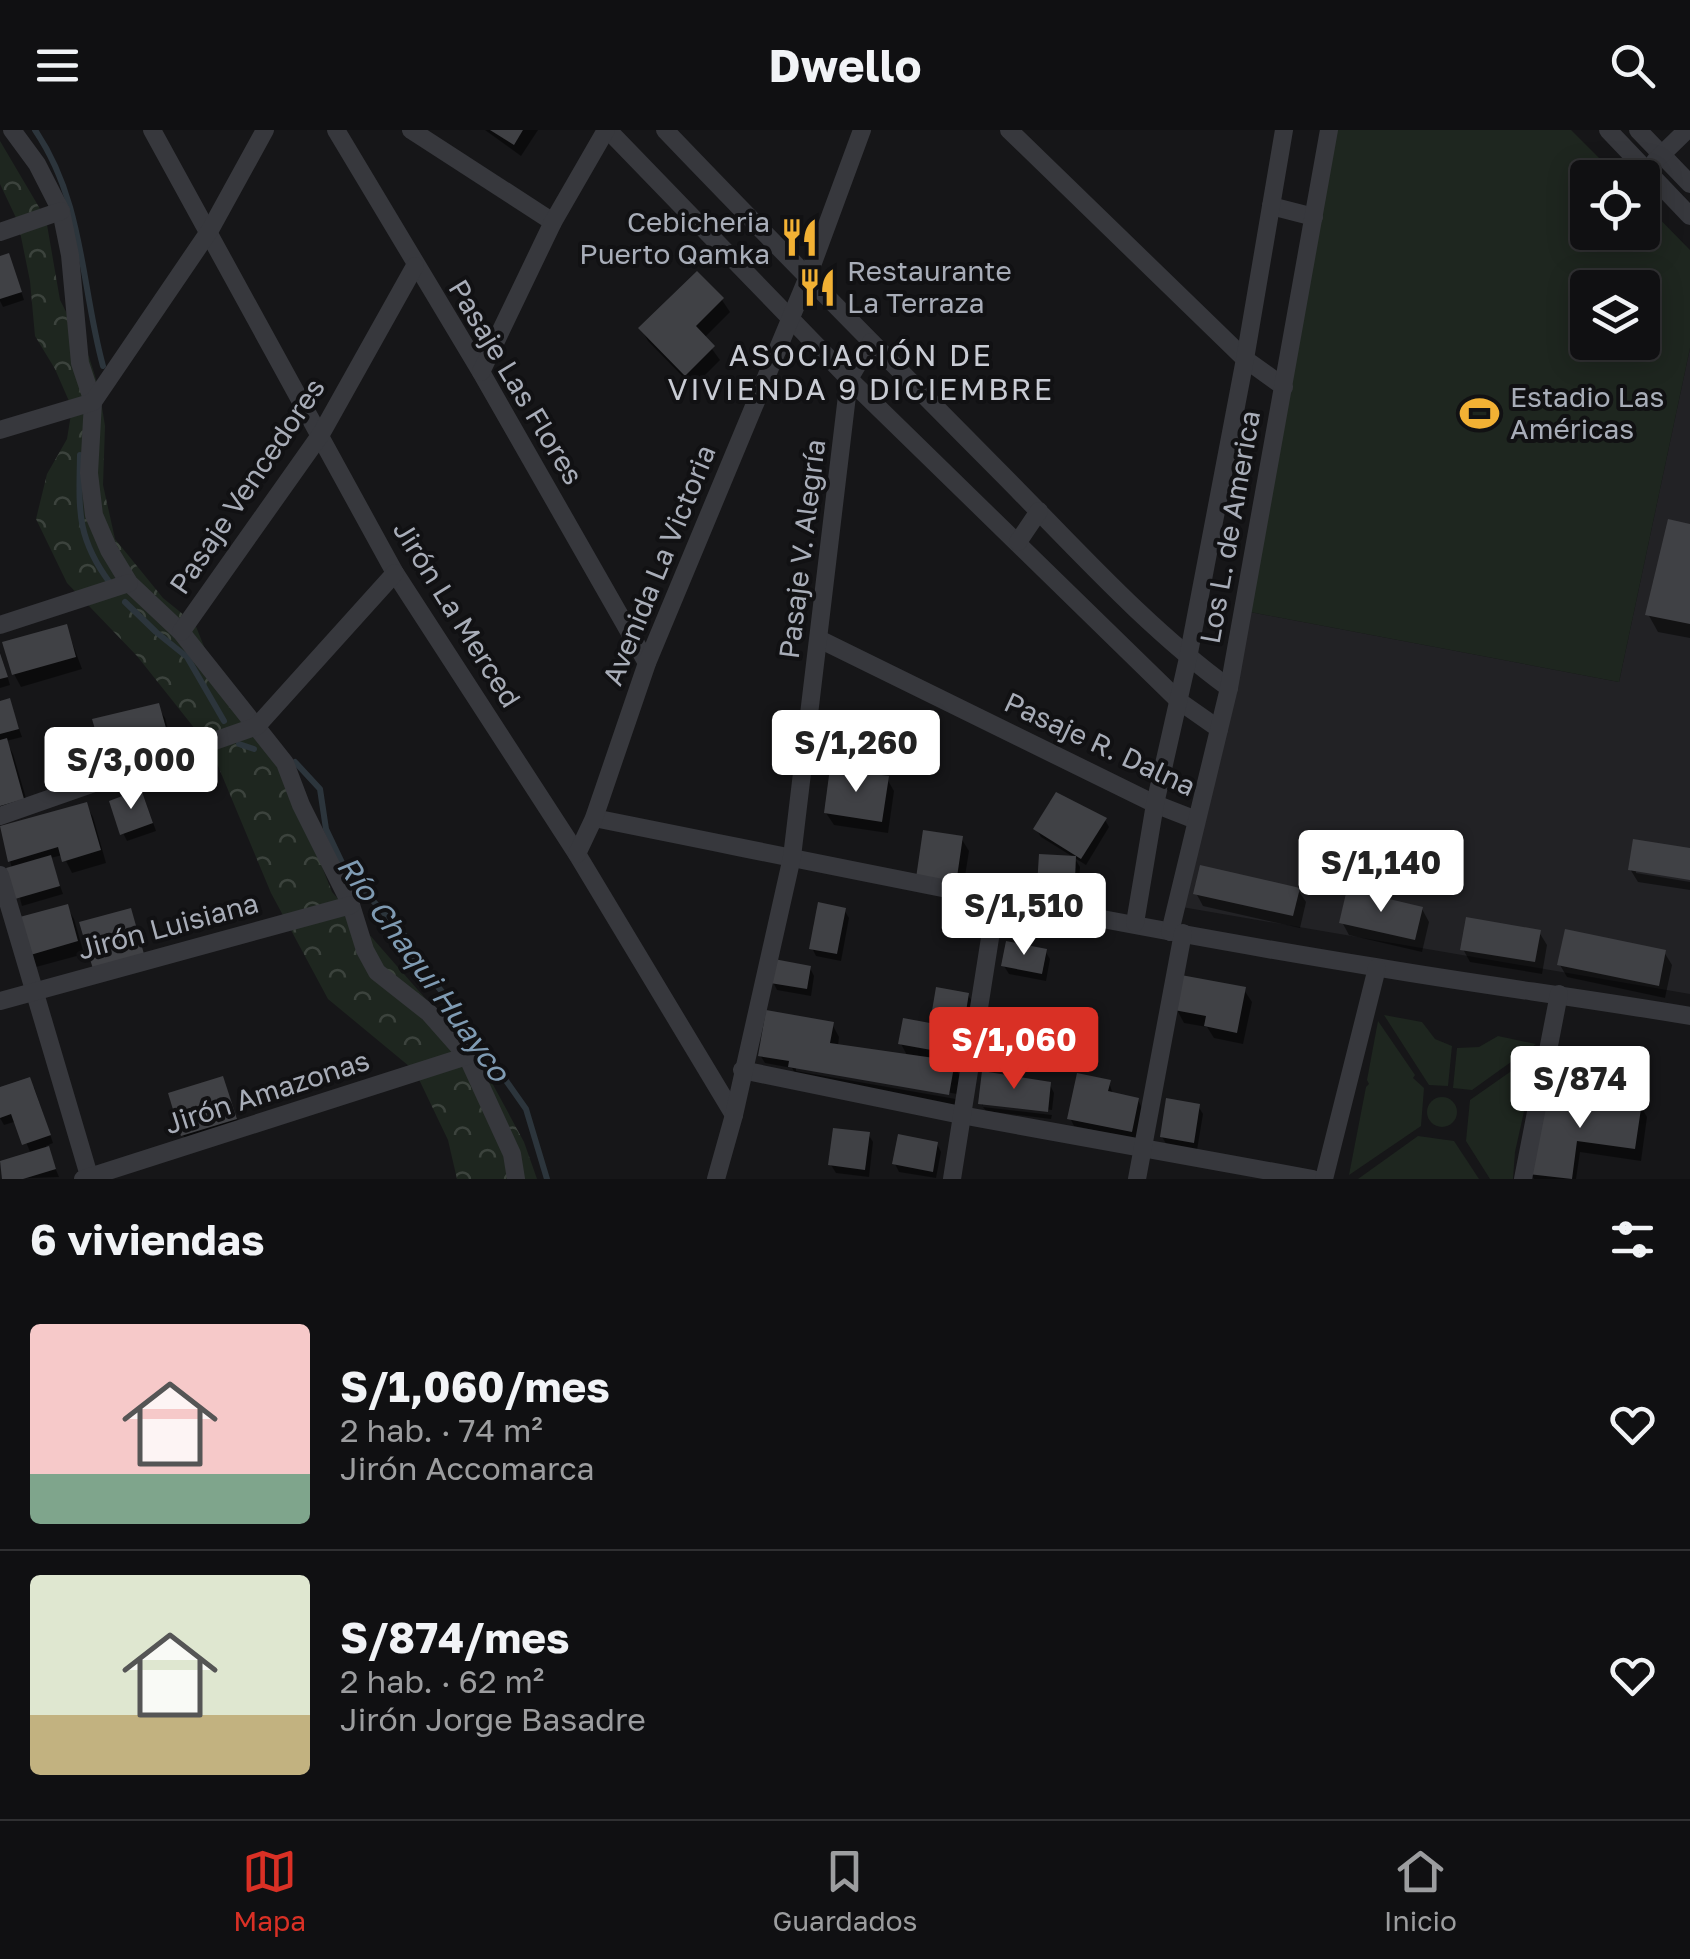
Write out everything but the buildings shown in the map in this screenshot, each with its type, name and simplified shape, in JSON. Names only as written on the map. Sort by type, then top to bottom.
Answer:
[{"type":"street","points":[[12,130],[37,164],[61,211],[70,255],[80,363],[93,402],[89,473],[94,515],[129,583],[182,632],[285,763],[301,805],[351,905],[365,950],[377,972],[429,1013],[467,1056],[512,1154],[516,1179]]},
{"type":"street","name":"Jirón La Merced","points":[[152,130],[396,572],[576,854],[734,1116]]},
{"type":"street","points":[[0,430],[93,402],[210,230],[265,130]]},
{"type":"street","name":"Pasaje Las Flores","points":[[336,130],[480,372],[646,664]]},
{"type":"street","points":[[411,130],[553,222]]},
{"type":"street","points":[[480,372],[553,222],[607,130],[849,379],[1178,701],[1218,729]]},
{"type":"street","points":[[664,130],[1039,511],[1188,658],[1229,688]]},
{"type":"street","name":"Avenida La Victoria","points":[[576,854],[594,818],[646,664],[807,279],[862,130]]},
{"type":"street","points":[[1009,130],[1246,358],[1284,387]]},
{"type":"street","name":"Los L. de America","points":[[1135,924],[1155,804],[1188,658],[1246,358],[1284,130]]},
{"type":"street","name":"Los L. de America","points":[[1137,1179],[1196,820],[1229,688],[1329,130]]},
{"type":"street","points":[[1608,130],[1637,160]]},
{"type":"street","points":[[1638,130],[1690,184]]},
{"type":"street","points":[[1656,160],[1687,130]]},
{"type":"street","points":[[1660,184],[1690,216]]},
{"type":"street","points":[[1270,206],[1314,217]]},
{"type":"street","points":[[0,232],[61,211]]},
{"type":"street","name":"Pasaje Vencedores","points":[[182,632],[320,434],[415,266]]},
{"type":"street","name":"Pasaje V. Alegría","points":[[716,1179],[734,1116],[792,858],[849,379],[872,342]]},
{"type":"street","points":[[1018,542],[1039,511]]},
{"type":"street","points":[[0,816],[257,726],[396,572]]},
{"type":"street","points":[[0,625],[129,583]]},
{"type":"street","name":"Pasaje R. Dalna","points":[[820,639],[1155,804],[1196,820]]},
{"type":"street","points":[[594,818],[996,900],[1377,968],[1690,1016]]},
{"type":"street","points":[[0,875],[88,1178]]},
{"type":"street","points":[[952,1179],[996,900]]},
{"type":"street","name":"Jirón Luisiana","points":[[0,1001],[351,905]]},
{"type":"street","points":[[1324,1179],[1377,968]]},
{"type":"street","points":[[1523,1179],[1560,994]]},
{"type":"street","name":"Jirón Amazonas","points":[[88,1178],[467,1056]]},
{"type":"street","points":[[742,1070],[961,1115],[1312,1179]]},
{"type":"shaded area","points":[[1690,348],[1690,994],[1170,905],[1245,611],[1619,682]]},
{"type":"green space","name":"Estadio Las Américas","points":[[1336,130],[1571,130],[1601,160],[1570,160],[1570,250],[1660,250],[1660,219],[1690,250],[1690,348],[1619,682],[1245,611]]},
{"type":"green space","points":[[0,141],[46,219],[60,300],[89,357],[99,389],[105,426],[103,485],[115,539],[163,598],[195,624],[207,654],[292,791],[332,892],[460,1038],[491,1081],[524,1142],[537,1179],[457,1179],[448,1140],[415,1071],[328,999],[271,893],[211,749],[137,656],[67,583],[36,519],[47,474],[67,439],[72,408],[35,336],[30,281],[18,222],[0,184]]},
{"type":"green space","points":[[1384,1015],[1422,1022],[1435,1039],[1452,1046],[1448,1086],[1429,1085]]},
{"type":"green space","points":[[1378,1021],[1415,1075],[1413,1078],[1424,1088],[1421,1126],[1349,1175],[1369,1084]]},
{"type":"green space","points":[[1498,1036],[1536,1044],[1472,1090],[1453,1088],[1457,1048],[1479,1047]]},
{"type":"green space","points":[[1537,1053],[1515,1152],[1513,1179],[1490,1179],[1466,1141],[1470,1100]]},
{"type":"green space","points":[[1442,1097],[1453,1101],[1457,1112],[1453,1123],[1442,1127],[1431,1123],[1427,1112],[1431,1101]]},
{"type":"green space","points":[[1418,1136],[1454,1141],[1479,1179],[1358,1179]]},
{"type":"waterway","name":"Río Chaqui Huayco","points":[[35,130],[51,158],[72,215],[103,366]]},
{"type":"waterway","name":"Río Chaqui Huayco","points":[[80,455],[79,492],[85,537],[110,583]]},
{"type":"waterway","name":"Río Chaqui Huayco","points":[[125,602],[187,657],[224,721]]},
{"type":"waterway","name":"Río Chaqui Huayco","points":[[239,744],[254,749]]},
{"type":"waterway","name":"Río Chaqui Huayco","points":[[295,762],[320,789],[326,829],[346,871],[404,935],[415,959],[453,1005],[526,1109],[547,1179]]},
{"type":"place","name":"Cebicheria Puerto Qamka","points":[[800,238]]},
{"type":"place","name":"Restaurante La Terraza","points":[[817,287]]},
{"type":"place","name":"Estadio Las Américas","points":[[1480,413]]},
{"type":"district","name":"ASOCIACIÓN DE VIVIENDA 9 DICIEMBRE","points":[[861,373]]}]
